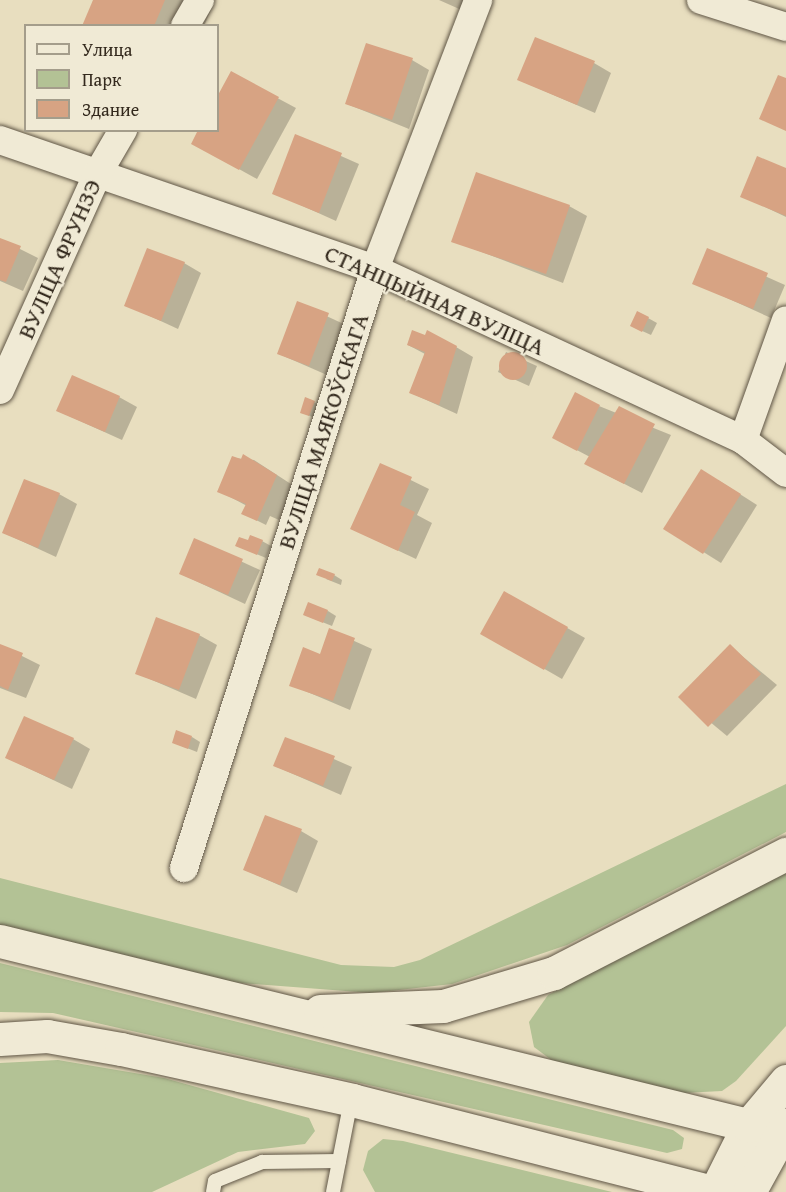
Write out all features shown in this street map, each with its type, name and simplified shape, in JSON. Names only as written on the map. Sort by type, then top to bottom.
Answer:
[{"type":"main road","points":[[282,1013],[443,1006],[554,973],[786,854]]},
{"type":"main road","points":[[0,941],[282,1013],[784,1134],[749,1192]]},
{"type":"main road","points":[[0,1039],[47,1036],[352,1100],[714,1192],[748,1126],[786,1081]]},
{"type":"street","points":[[186,24],[200,0]]},
{"type":"street","name":"ВУЛІЦА МАЯКОЎСКАГА","points":[[184,868],[375,269],[478,0]]},
{"type":"street","points":[[701,0],[786,27]]},
{"type":"street","name":"ВУЛІЦА ФРУНЗЭ","points":[[0,390],[98,173],[122,132]]},
{"type":"street","name":"СТАНЦЫЙНАЯ ВУЛІЦА","points":[[0,140],[375,269],[743,440],[786,473]]},
{"type":"street","points":[[743,440],[786,322]]},
{"type":"lane","points":[[333,1192],[352,1100]]},
{"type":"lane","points":[[213,1192],[215,1181],[262,1162],[339,1161]]},
{"type":"green space","points":[[786,784],[786,832],[567,945],[452,984],[372,993],[228,982],[0,925],[0,878],[341,965],[394,967],[420,960]]},
{"type":"green space","points":[[786,870],[786,1026],[736,1081],[722,1091],[683,1093],[554,1062],[534,1047],[529,1022],[548,995]]},
{"type":"green space","points":[[0,963],[673,1130],[684,1138],[682,1149],[667,1153],[53,1013],[0,1012]]},
{"type":"green space","points":[[58,1060],[164,1078],[309,1118],[315,1131],[305,1144],[238,1152],[152,1192],[0,1192],[0,1063]]},
{"type":"green space","points":[[383,1139],[403,1141],[612,1192],[375,1192],[363,1170],[368,1151]]},
{"type":"building","points":[[93,0],[165,0],[155,24],[83,24]]},
{"type":"building","points":[[535,37],[595,61],[577,105],[517,80]]},
{"type":"building","points":[[366,43],[413,58],[392,120],[345,104]]},
{"type":"building","points":[[231,71],[279,97],[239,170],[191,144],[197,132],[219,132],[219,93]]},
{"type":"building","points":[[778,75],[786,78],[786,131],[759,119]]},
{"type":"building","points":[[295,134],[342,153],[319,213],[272,194]]},
{"type":"building","points":[[757,156],[786,168],[786,216],[740,197]]},
{"type":"building","points":[[476,172],[570,205],[546,274],[451,242]]},
{"type":"building","points":[[0,238],[21,246],[6,282],[0,280]]},
{"type":"building","points":[[147,248],[185,262],[161,321],[124,306]]},
{"type":"building","points":[[707,248],[768,273],[753,309],[692,284]]},
{"type":"building","points":[[297,301],[329,313],[309,366],[277,354]]},
{"type":"building","points":[[637,311],[649,317],[642,332],[630,326]]},
{"type":"building","points":[[412,330],[425,335],[427,330],[457,346],[439,405],[409,393],[425,352],[407,345]]},
{"type":"building","points":[[513,352],[523,356],[527,366],[523,376],[513,380],[503,376],[499,366],[503,356]]},
{"type":"building","points":[[72,375],[120,396],[105,432],[56,411]]},
{"type":"building","points":[[575,392],[600,405],[577,451],[552,438]]},
{"type":"building","points":[[305,397],[315,401],[309,416],[300,413]]},
{"type":"building","points":[[619,406],[655,424],[624,484],[584,464]]},
{"type":"building","points":[[243,454],[277,475],[257,521],[241,514],[246,504],[217,492],[232,456],[241,459]]},
{"type":"building","points":[[380,463],[412,477],[400,505],[415,512],[398,551],[350,529]]},
{"type":"building","points":[[701,469],[741,494],[703,554],[663,529]]},
{"type":"building","points":[[24,479],[60,493],[38,548],[2,533]]},
{"type":"building","points":[[250,535],[263,540],[257,555],[235,546],[239,537],[248,540]]},
{"type":"building","points":[[194,538],[243,559],[228,595],[179,574]]},
{"type":"building","points":[[319,568],[335,574],[332,581],[316,575]]},
{"type":"building","points":[[504,591],[568,627],[544,670],[480,634]]},
{"type":"building","points":[[308,602],[328,610],[323,623],[303,615]]},
{"type":"building","points":[[156,617],[200,634],[179,690],[135,674]]},
{"type":"building","points":[[329,628],[355,638],[333,701],[289,686],[303,647],[320,654]]},
{"type":"building","points":[[0,644],[23,653],[8,690],[0,686]]},
{"type":"building","points":[[730,644],[761,674],[708,727],[678,697]]},
{"type":"building","points":[[24,716],[74,738],[54,780],[5,758]]},
{"type":"building","points":[[176,730],[192,736],[188,749],[172,743]]},
{"type":"building","points":[[285,737],[335,756],[323,786],[273,766]]},
{"type":"building","points":[[265,815],[302,829],[280,885],[243,870]]}]
